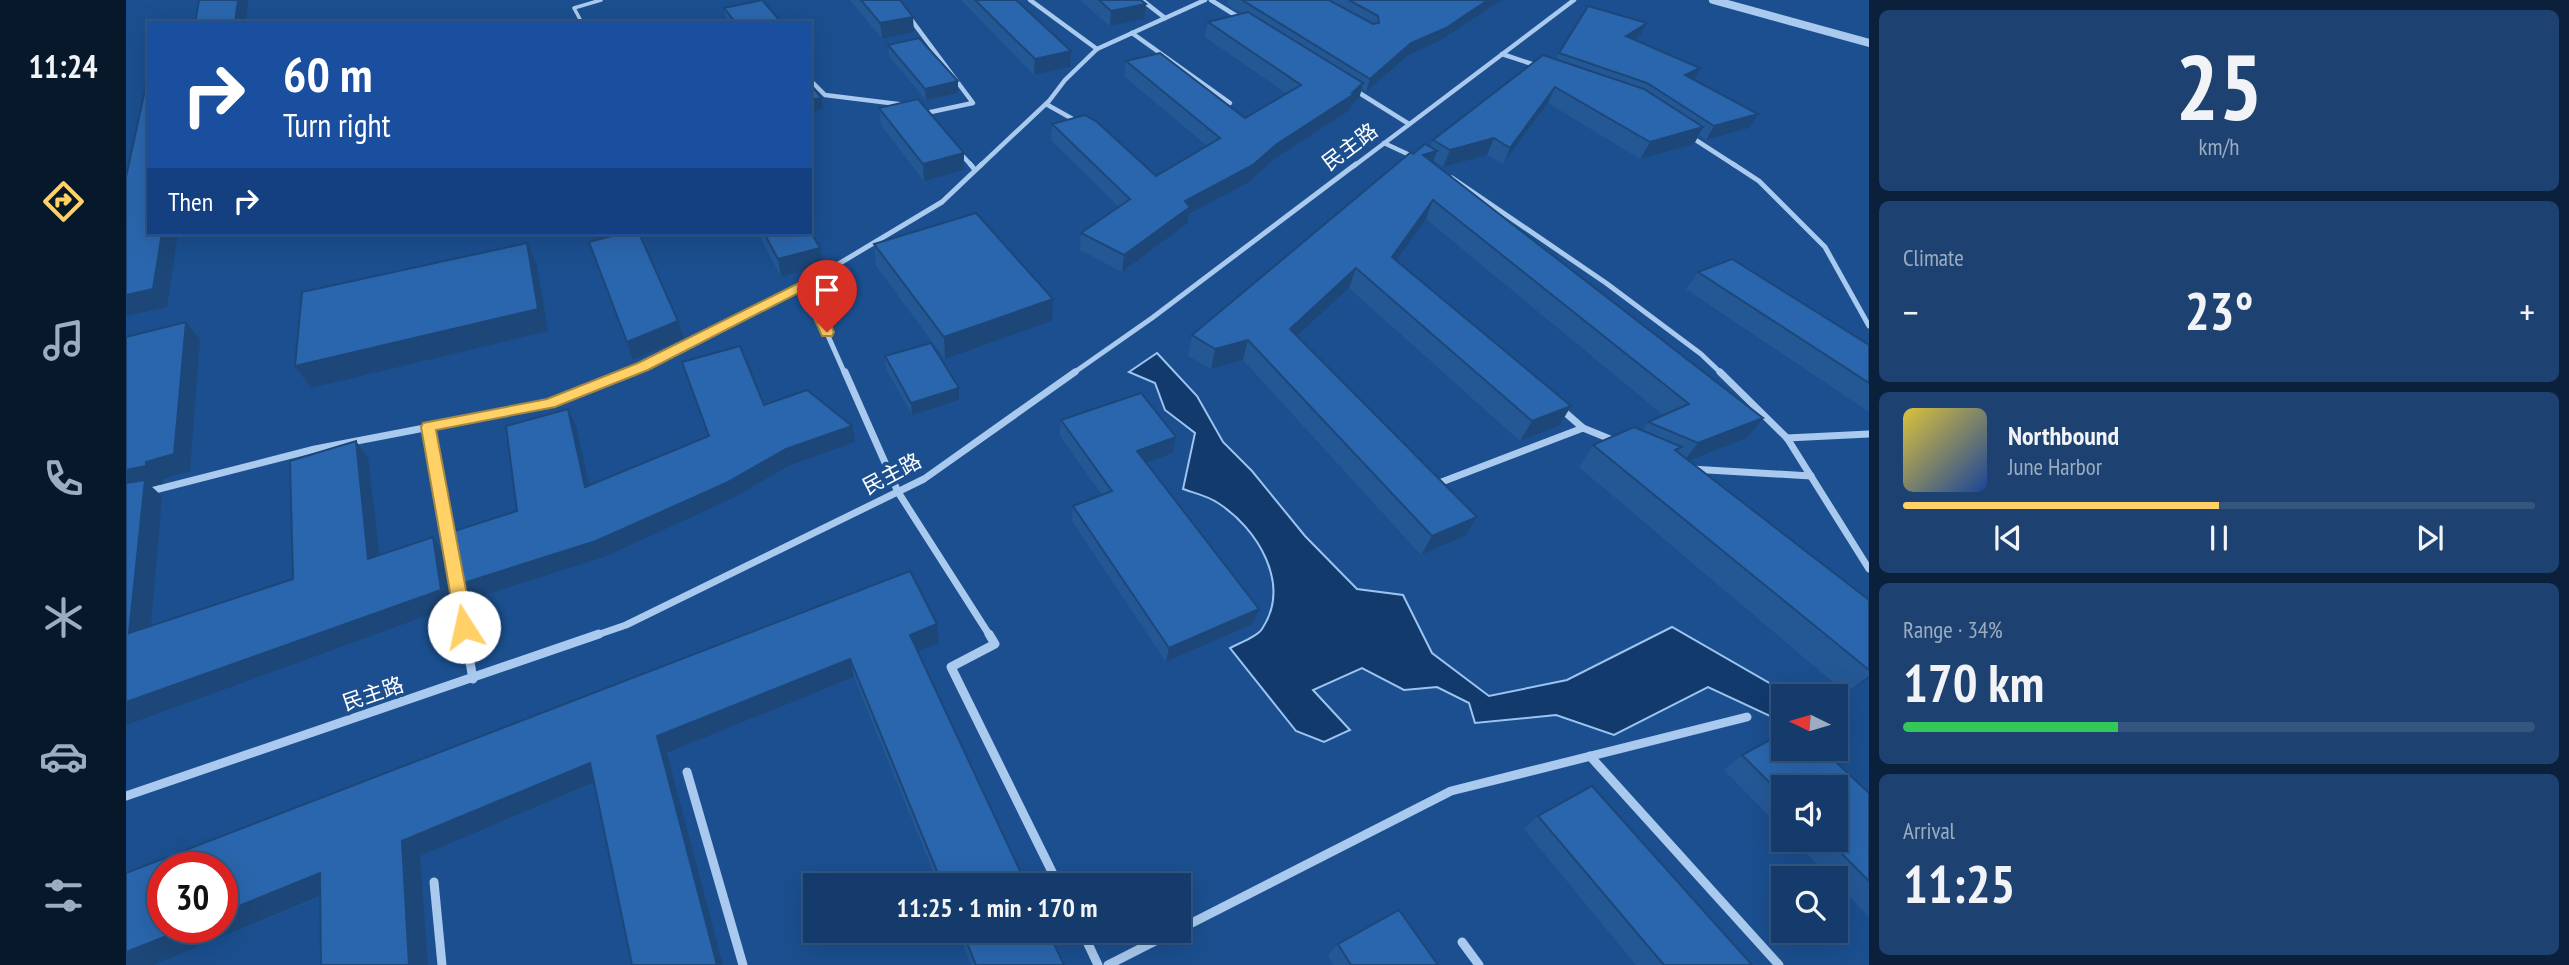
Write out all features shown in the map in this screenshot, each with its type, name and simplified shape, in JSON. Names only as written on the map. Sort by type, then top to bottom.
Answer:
[{"type":"street","points":[[1030,0],[1097,49]]},
{"type":"street","points":[[1142,0],[1165,18]]},
{"type":"street","points":[[140,494],[315,449],[550,404],[643,366],[805,284],[942,202],[1046,104],[1065,80],[1097,49],[1205,0]]},
{"type":"street","points":[[1211,0],[1245,21]]},
{"type":"street","name":"民主路","points":[[126,796],[626,625],[924,479],[1152,318],[1574,0]]},
{"type":"street","points":[[1713,0],[1869,43]]},
{"type":"street","points":[[1739,0],[1869,36]]},
{"type":"street","points":[[910,18],[973,103],[926,113]]},
{"type":"street","points":[[1132,33],[1230,103]]},
{"type":"street","points":[[1503,54],[1544,68]]},
{"type":"street","points":[[812,82],[825,95],[907,105]]},
{"type":"street","points":[[1346,85],[1409,124]]},
{"type":"street","points":[[1046,104],[1081,124]]},
{"type":"street","points":[[921,107],[934,123]]},
{"type":"street","points":[[1682,131],[1759,181],[1825,247],[1869,326]]},
{"type":"street","points":[[951,142],[975,170]]},
{"type":"street","points":[[1384,143],[1423,161]]},
{"type":"street","points":[[1445,173],[1606,283],[1701,354],[1787,438],[1869,569]]},
{"type":"street","points":[[805,284],[898,492],[995,644],[951,667],[1053,873]]},
{"type":"street","points":[[1553,401],[1583,428],[1620,443]]},
{"type":"street","points":[[428,427],[449,547]]},
{"type":"street","points":[[1440,483],[1583,428]]},
{"type":"street","points":[[1787,438],[1869,434]]},
{"type":"street","points":[[1681,469],[1811,476]]},
{"type":"street","points":[[454,574],[473,679]]},
{"type":"street","points":[[1191,923],[1451,791],[1746,717]]},
{"type":"street","points":[[1590,756],[1779,965]]},
{"type":"street","points":[[687,772],[743,965]]},
{"type":"street","points":[[434,882],[442,965]]},
{"type":"street","points":[[1462,942],[1479,965]]},
{"type":"street","points":[[1088,943],[1098,965]]},
{"type":"street","points":[[1108,965],[1151,943]]},
{"type":"lane","points":[[581,21],[574,8],[601,0]]},
{"type":"water","points":[[1157,353],[1197,396],[1223,442],[1252,471],[1305,536],[1357,589],[1403,595],[1432,653],[1489,696],[1567,680],[1672,627],[1771,684],[1771,716],[1708,687],[1614,735],[1556,715],[1475,723],[1469,703],[1437,687],[1404,690],[1362,668],[1313,690],[1350,730],[1324,742],[1296,731],[1230,648],[1260,632],[1270,612],[1272,576],[1266,558],[1246,527],[1232,514],[1210,498],[1183,489],[1195,433],[1165,410],[1155,383],[1129,372]]},
{"type":"building","points":[[199,0],[238,0],[235,21],[195,21]]},
{"type":"building","points":[[762,0],[780,21],[734,21],[724,8]]},
{"type":"building","points":[[861,0],[900,0],[913,17],[880,23]]},
{"type":"building","points":[[975,0],[1016,0],[1071,51],[1035,59]]},
{"type":"building","points":[[1099,0],[1141,0],[1146,4],[1111,11]]},
{"type":"building","points":[[1242,0],[1329,0],[1373,24],[1379,23],[1378,16],[1349,0],[1488,0],[1446,28],[1411,43],[1370,79]]},
{"type":"building","points":[[1588,6],[1647,23],[1626,36],[1700,68],[1685,75],[1758,114],[1714,126],[1647,83],[1559,53]]},
{"type":"building","points":[[1248,12],[1363,83],[1352,93],[1354,94],[1277,144],[1253,165],[1185,201],[1190,207],[1124,255],[1081,233],[1130,199],[1052,124],[1085,115],[1097,122],[1156,176],[1220,138],[1126,61],[1160,53],[1245,118],[1301,85],[1208,22]]},
{"type":"building","points":[[919,38],[958,81],[925,89],[888,45]]},
{"type":"building","points":[[1543,55],[1644,89],[1703,127],[1650,142],[1555,87],[1510,148],[1494,138],[1450,150],[1433,140]]},
{"type":"building","points":[[147,85],[147,235],[162,235],[153,289],[126,295],[126,177]]},
{"type":"building","points":[[812,86],[821,98],[812,100]]},
{"type":"building","points":[[918,99],[964,153],[923,164],[879,108]]},
{"type":"building","points":[[1425,144],[1437,151],[1423,155],[1763,418],[1698,443],[1648,422],[1689,404],[1433,200],[1392,257],[1571,406],[1532,421],[1356,268],[1290,329],[1477,517],[1432,536],[1248,340],[1215,349],[1192,335],[1411,152],[1413,154]]},
{"type":"building","points":[[976,213],[1053,299],[944,337],[874,244]]},
{"type":"building","points":[[812,234],[820,248],[778,259],[765,235]]},
{"type":"building","points":[[615,235],[640,235],[678,321],[627,342],[589,242]]},
{"type":"building","points":[[527,243],[538,309],[295,366],[302,292]]},
{"type":"building","points":[[1732,259],[1869,345],[1869,383],[1698,272]]},
{"type":"building","points":[[186,322],[174,454],[146,462],[146,466],[126,470],[126,337]]},
{"type":"building","points":[[931,343],[959,388],[911,403],[885,356]]},
{"type":"building","points":[[740,346],[764,405],[807,390],[852,426],[786,449],[726,483],[596,541],[454,586],[445,534],[517,511],[506,426],[568,409],[585,487],[709,436],[682,362]]},
{"type":"building","points":[[1141,393],[1176,437],[1137,451],[1259,609],[1169,648],[1073,506],[1112,491],[1061,420]]},
{"type":"building","points":[[1634,427],[1682,447],[1675,450],[1869,600],[1869,670],[1593,445]]},
{"type":"building","points":[[356,441],[368,559],[433,537],[441,590],[126,702],[126,483],[145,480],[129,633],[293,579],[290,461]]},
{"type":"building","points":[[910,571],[937,624],[910,635],[1021,873],[938,873],[850,659],[657,736],[717,965],[632,965],[590,763],[402,841],[409,965],[321,965],[320,873],[238,906],[238,852],[181,852]]},
{"type":"building","points":[[1771,739],[1771,761],[1835,761],[1869,793],[1869,881],[1840,852],[1848,852],[1848,775],[1771,775],[1771,784],[1742,755]]},
{"type":"building","points":[[1592,786],[1752,965],[1664,965],[1538,816]]},
{"type":"building","points":[[147,865],[149,943],[126,952],[126,873]]},
{"type":"building","points":[[1399,910],[1438,965],[1351,965],[1338,944]]},
{"type":"building","points":[[967,943],[1054,943],[1064,965],[976,965]]},
{"type":"route","points":[[464,627],[428,427],[550,404],[643,366],[805,284],[827,332]]}]
